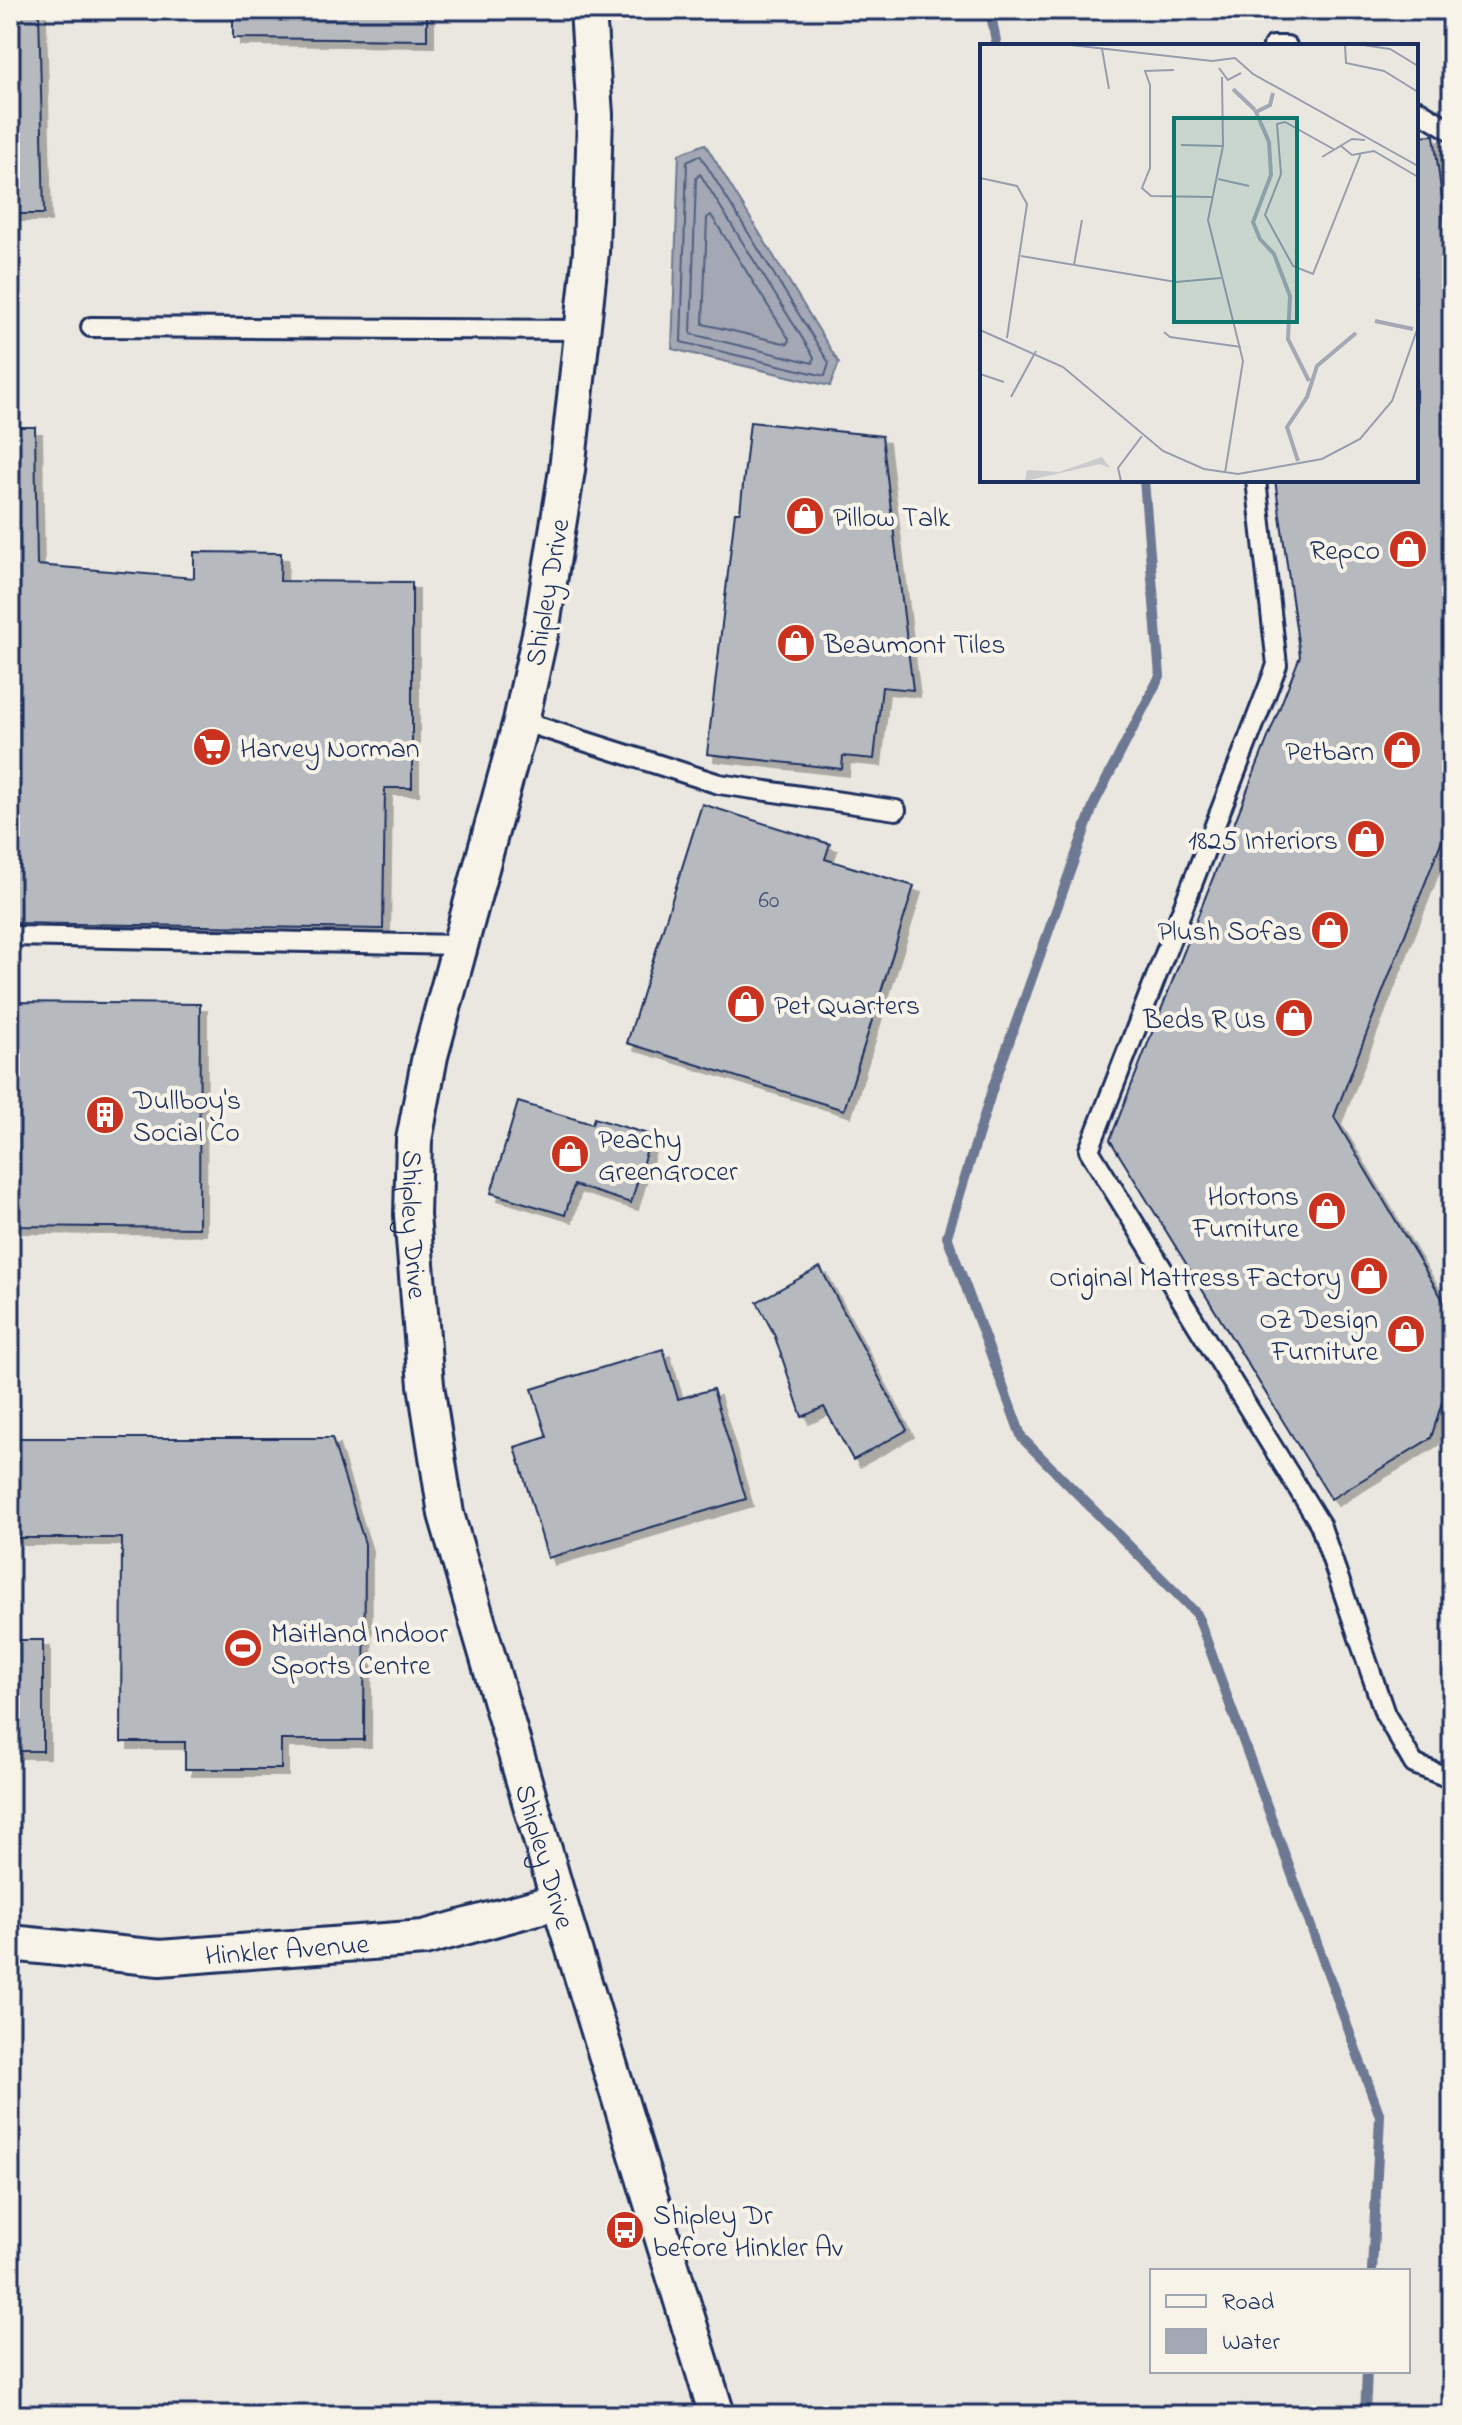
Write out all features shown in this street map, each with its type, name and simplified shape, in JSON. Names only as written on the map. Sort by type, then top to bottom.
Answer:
[{"type":"street","name":"Shipley Drive","points":[[588,10],[595,115],[591,252],[584,330],[547,594],[521,721],[430,1056],[414,1140],[412,1215],[426,1385],[446,1514],[559,1901],[717,2415]]},
{"type":"street","name":"Hinkler Avenue","points":[[10,1943],[160,1958],[424,1938],[559,1901]]},
{"type":"lane","points":[[1418,110],[1452,131]]},
{"type":"lane","points":[[91,327],[584,330]]},
{"type":"lane","points":[[1256,482],[1277,665],[1089,1150],[1320,1524],[1385,1714],[1414,1764],[1452,1779]]},
{"type":"lane","points":[[521,721],[719,784],[896,810]]},
{"type":"lane","points":[[10,936],[460,945]]},
{"type":"water","points":[[705,144],[839,363],[830,386],[672,349],[679,154]]},
{"type":"building","points":[[10,10],[39,10],[44,214],[10,214]]},
{"type":"building","points":[[233,10],[427,10],[427,40],[233,38]]},
{"type":"building","points":[[1434,135],[1452,278],[1452,814],[1334,1117],[1452,1315],[1452,1370],[1431,1438],[1331,1499],[1110,1140],[1300,656],[1275,482],[1418,482],[1418,136]]},
{"type":"building","points":[[750,422],[882,436],[913,690],[882,687],[874,759],[843,756],[842,769],[707,754],[735,512],[740,512]]},
{"type":"building","name":"Harvey Norman","points":[[10,427],[35,427],[37,565],[194,578],[194,552],[281,553],[280,581],[412,582],[412,788],[385,788],[383,929],[10,923]]},
{"type":"building","points":[[702,804],[830,844],[825,859],[914,886],[844,1110],[627,1043]]},
{"type":"building","name":"Dullboy's Social Co","points":[[10,1002],[200,1004],[199,1228],[10,1226]]},
{"type":"building","points":[[518,1102],[592,1124],[594,1118],[651,1135],[631,1203],[574,1185],[565,1215],[491,1193]]},
{"type":"building","points":[[820,1267],[907,1430],[853,1460],[824,1407],[802,1417],[774,1334],[757,1302]]},
{"type":"building","points":[[663,1349],[678,1399],[713,1389],[746,1499],[548,1558],[515,1447],[547,1437],[532,1389]]},
{"type":"building","points":[[10,1438],[332,1438],[365,1544],[364,1740],[281,1740],[281,1769],[185,1769],[185,1742],[121,1742],[122,1538],[10,1538]]},
{"type":"building","points":[[10,1640],[43,1640],[43,1751],[10,1751]]},
{"type":"waterway","points":[[990,10],[997,44]]},
{"type":"waterway","points":[[1144,482],[1160,676],[1094,804],[993,1087],[947,1236],[1022,1438],[1197,1614],[1380,2116],[1372,2269]]},
{"type":"waterway","points":[[1365,2415],[1367,2373]]},
{"type":"place","name":"Pillow Talk","points":[[805,516]]},
{"type":"place","name":"Repco","points":[[1408,549]]},
{"type":"place","name":"Beaumont Tiles","points":[[796,643]]},
{"type":"place","name":"Harvey Norman","points":[[212,747]]},
{"type":"place","name":"Petbarn","points":[[1402,750]]},
{"type":"place","name":"1825 Interiors","points":[[1366,839]]},
{"type":"place","name":"Plush Sofas","points":[[1330,930]]},
{"type":"place","name":"Pet Quarters","points":[[746,1004]]},
{"type":"place","name":"Beds R Us","points":[[1294,1018]]},
{"type":"place","name":"Dullboy's Social Co","points":[[105,1115]]},
{"type":"place","name":"Peachy GreenGrocer","points":[[570,1154]]},
{"type":"place","name":"Hortons Furniture","points":[[1327,1211]]},
{"type":"place","name":"Original Mattress Factory","points":[[1369,1276]]},
{"type":"place","name":"OZ Design Furniture","points":[[1406,1334]]},
{"type":"place","name":"Maitland Indoor Sports Centre","points":[[243,1648]]},
{"type":"place","name":"Shipley Dr before Hinkler Av","points":[[625,2230]]}]
